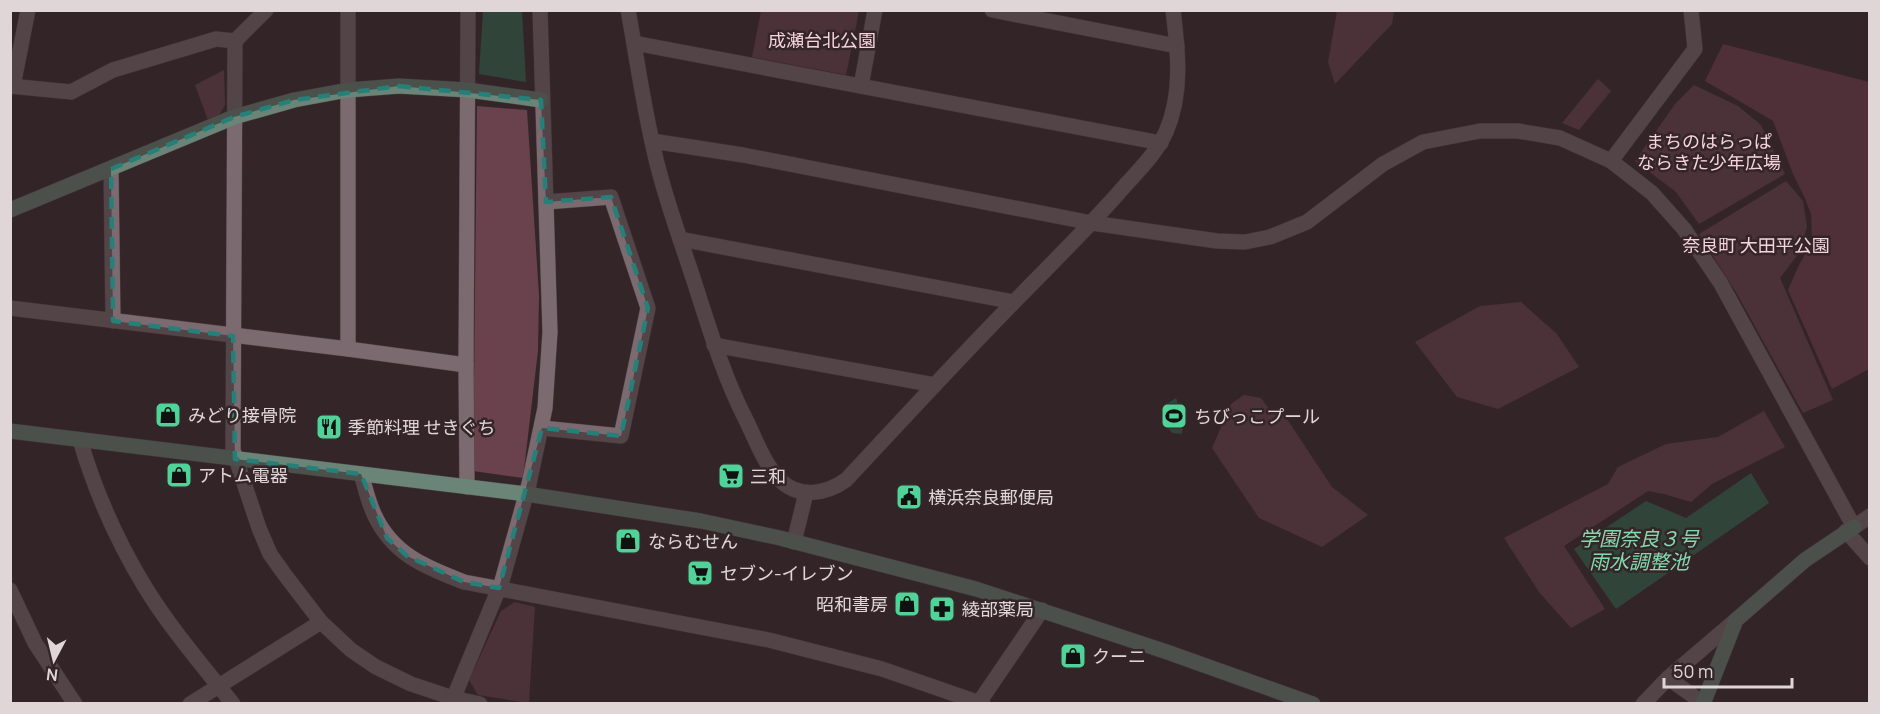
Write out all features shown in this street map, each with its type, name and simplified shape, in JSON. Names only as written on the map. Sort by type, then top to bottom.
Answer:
[{"type":"street","points":[[28,10],[12,86],[71,92],[113,70],[216,39],[234,41]]},
{"type":"street","points":[[266,10],[234,41],[233,450],[235,459],[270,554],[321,622],[351,650],[376,667],[452,701],[480,704]]},
{"type":"street","points":[[348,10],[348,349]]},
{"type":"street","points":[[467,487],[468,10]]},
{"type":"street","points":[[452,701],[499,588],[542,428],[549,371],[550,332],[540,10]]},
{"type":"street","points":[[628,10],[659,171],[714,345],[736,399],[772,470],[791,488],[806,493],[835,488],[846,480],[1092,223],[1150,158],[1168,128],[1178,76],[1173,10]]},
{"type":"street","points":[[861,86],[875,10]]},
{"type":"street","points":[[992,10],[1034,14],[1177,46]]},
{"type":"street","points":[[1611,161],[1695,49],[1690,10]]},
{"type":"street","points":[[634,43],[1161,143]]},
{"type":"street","points":[[10,210],[234,117],[294,100],[348,90],[399,86],[468,90],[541,100]]},
{"type":"street","points":[[652,141],[742,155],[1092,223],[1217,241],[1245,242],[1270,237],[1307,222],[1383,164],[1423,142],[1480,131],[1518,131],[1560,138],[1611,161],[1653,193],[1684,229],[1709,266],[1850,529],[1869,558]]},
{"type":"street","points":[[111,169],[113,321]]},
{"type":"street","points":[[542,428],[621,436],[648,308],[611,197],[546,202]]},
{"type":"street","points":[[680,239],[1014,302]]},
{"type":"street","points":[[10,309],[466,365]]},
{"type":"street","points":[[714,345],[935,385]]},
{"type":"street","points":[[10,431],[526,494],[674,516],[794,542],[965,586],[1269,686],[1313,704]]},
{"type":"street","points":[[80,440],[110,519],[146,589],[205,670],[233,704]]},
{"type":"street","points":[[361,474],[374,513],[387,538],[407,556],[429,569],[464,582],[769,640],[882,669],[980,703],[1042,610]]},
{"type":"street","points":[[794,542],[806,493]]},
{"type":"street","points":[[1643,704],[1668,678],[1805,560],[1869,516]]},
{"type":"street","points":[[10,590],[35,643],[75,704]]},
{"type":"street","points":[[1668,678],[1703,703],[1736,620]]},
{"type":"street","points":[[190,704],[321,622]]},
{"type":"highlighted area","points":[[399,86],[541,100],[546,202],[611,197],[648,308],[621,436],[542,428],[499,588],[464,582],[407,556],[387,538],[361,474],[235,459],[233,336],[113,321],[111,169],[234,117],[294,100]]},
{"type":"green space","name":"成瀬台北公園","points":[[761,11],[859,11],[846,75],[752,57]]},
{"type":"green space","points":[[1337,11],[1394,11],[1392,24],[1335,84],[1328,62]]},
{"type":"green space","points":[[224,70],[225,105],[218,117],[208,120],[195,85]]},
{"type":"green space","points":[[1598,79],[1611,91],[1579,130],[1562,123]]},
{"type":"green space","name":"まちのはらっぱ ならきた少年広場","points":[[1694,85],[1738,106],[1761,125],[1785,174],[1699,224],[1676,192],[1635,161],[1675,104]]},
{"type":"green space","points":[[477,106],[527,110],[539,295],[538,351],[523,478],[473,471]]},
{"type":"green space","name":"奈良町 大田平公園","points":[[1786,181],[1803,201],[1807,227],[1799,253],[1780,278],[1833,400],[1803,413],[1736,292],[1699,234]]},
{"type":"green space","points":[[1521,302],[1557,334],[1579,367],[1498,409],[1457,397],[1415,342],[1480,306]]},
{"type":"green space","points":[[1244,395],[1261,398],[1271,412],[1279,407],[1332,487],[1368,515],[1322,547],[1259,518],[1212,448],[1231,404]]},
{"type":"green space","points":[[1764,411],[1785,447],[1712,484],[1691,502],[1648,491],[1564,546],[1605,609],[1571,628],[1539,592],[1504,538],[1608,484],[1618,467],[1666,444],[1718,437]]},
{"type":"green space","points":[[515,602],[535,607],[529,703],[478,695],[469,680],[501,611]]},
{"type":"shaded area","points":[[1723,44],[1869,82],[1869,369],[1832,389],[1788,290],[1812,242],[1811,214],[1773,121],[1705,81]]},
{"type":"water","points":[[483,11],[522,11],[526,82],[479,74]]},
{"type":"water","name":"ちびっこプール","points":[[1176,398],[1180,410],[1185,411],[1182,434],[1172,433],[1163,421],[1165,405]]},
{"type":"water","name":"学園奈良３号 雨水調整池","points":[[1751,473],[1769,503],[1616,609],[1574,549],[1646,501],[1686,518]]},
{"type":"place","name":"みどり接骨院","points":[[168,415]]},
{"type":"place","name":"ちびっこプール","points":[[1174,416]]},
{"type":"place","name":"季節料理 せきぐち","points":[[329,427]]},
{"type":"place","name":"アトム電器","points":[[179,475]]},
{"type":"place","name":"三和","points":[[731,476]]},
{"type":"place","name":"横浜奈良郵便局","points":[[909,497]]},
{"type":"place","name":"ならむせん","points":[[628,541]]},
{"type":"place","name":"セブン-イレブン","points":[[700,573]]},
{"type":"place","name":"昭和書房","points":[[907,604]]},
{"type":"place","name":"綾部薬局","points":[[942,609]]},
{"type":"place","name":"クーニ","points":[[1073,656]]}]
